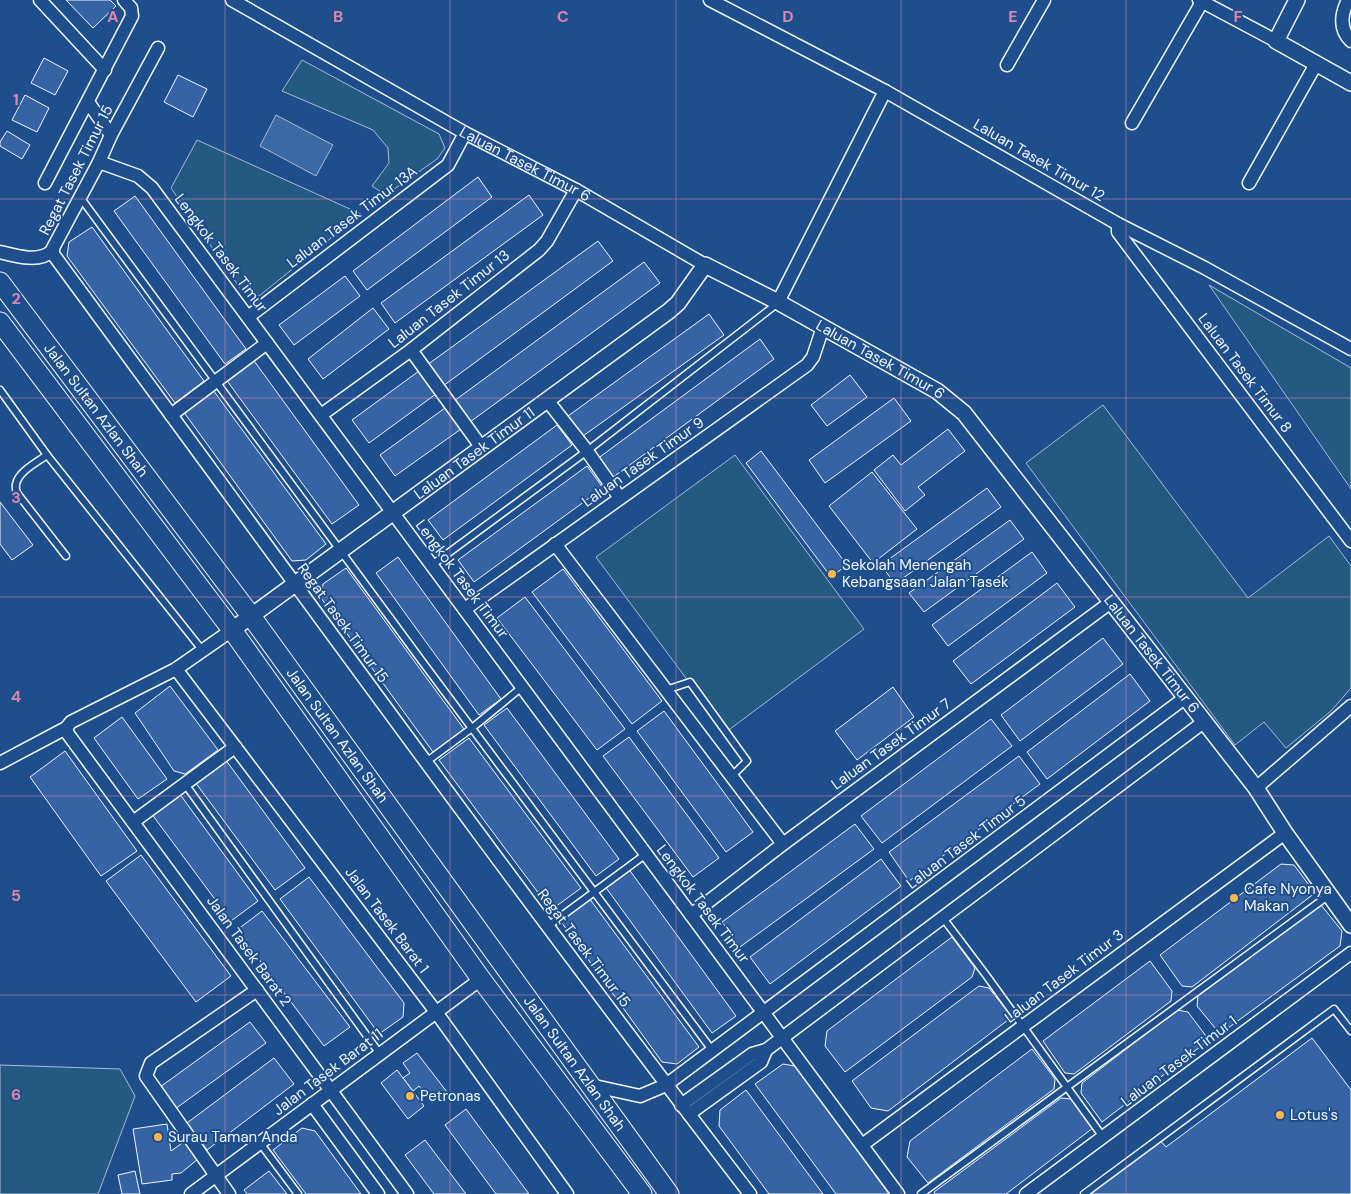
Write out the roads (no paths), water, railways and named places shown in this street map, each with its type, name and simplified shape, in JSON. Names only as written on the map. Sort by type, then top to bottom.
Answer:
[{"type":"main road","name":"Jalan Sultan Azlan Shah","points":[[0,282],[251,616],[669,1194]]},
{"type":"main road","name":"Jalan Sultan Azlan Shah","points":[[0,322],[232,630],[481,979],[642,1194]]},
{"type":"street","points":[[40,0],[105,70]]},
{"type":"street","points":[[45,183],[132,16],[131,8],[124,0]]},
{"type":"street","name":"Laluan Tasek Timur 6","points":[[232,0],[464,133],[576,190],[705,265],[778,302],[937,390],[964,413],[1205,721],[1256,788],[1285,833],[1351,925]]},
{"type":"street","name":"Laluan Tasek Timur 12","points":[[710,0],[885,91],[1118,224],[1203,267],[1351,349]]},
{"type":"street","points":[[1007,66],[1044,0]]},
{"type":"street","points":[[1276,41],[1297,0]]},
{"type":"street","points":[[1348,0],[1341,18],[1342,28],[1351,41]]},
{"type":"street","points":[[1132,123],[1200,1],[1351,83]]},
{"type":"street","name":"Regat Tasek Timur 15","points":[[158,48],[111,135],[99,162],[52,251],[53,254],[426,762],[666,1085],[750,1194]]},
{"type":"street","points":[[1249,184],[1316,64]]},
{"type":"street","points":[[778,302],[885,91]]},
{"type":"street","points":[[88,102],[111,135]]},
{"type":"street","name":"Laluan Tasek Timur 13A","points":[[248,317],[448,165],[464,133]]},
{"type":"street","name":"Lengkok Tasek Timur","points":[[99,162],[138,176],[152,188],[898,1194]]},
{"type":"street","name":"Laluan Tasek Timur 13","points":[[321,415],[411,350],[539,250],[547,241],[576,190]]},
{"type":"street","name":"Laluan Tasek Timur 8","points":[[1118,224],[1118,232],[1351,541]]},
{"type":"street","points":[[0,252],[24,257],[36,257],[47,255],[52,251]]},
{"type":"street","name":"Laluan Tasek Timur 11","points":[[232,630],[669,311],[678,303],[705,265]]},
{"type":"street","name":"Laluan Tasek Timur 9","points":[[464,609],[807,364],[813,357],[823,328]]},
{"type":"street","points":[[171,414],[267,343]]},
{"type":"street","points":[[411,350],[482,448]]},
{"type":"street","points":[[547,400],[587,451],[620,498]]},
{"type":"street","points":[[555,544],[783,844]]},
{"type":"street","name":"Laluan Tasek Timur 7","points":[[691,915],[783,844],[1111,602]]},
{"type":"street","points":[[0,763],[66,728],[72,722],[176,670],[232,630]]},
{"type":"street","name":"Jalan Tasek Barat 1","points":[[176,670],[436,1012],[567,1194]]},
{"type":"street","name":"Laluan Tasek Timur 5","points":[[764,1012],[1186,697]]},
{"type":"street","points":[[1256,788],[1351,706]]},
{"type":"street","points":[[685,1109],[761,1062],[766,1050],[1205,721]]},
{"type":"street","name":"Jalan Tasek Barat 2","points":[[66,728],[68,734],[407,1194]]},
{"type":"street","points":[[133,822],[235,747]]},
{"type":"street","name":"Laluan Tasek Timur 3","points":[[862,1145],[1285,833]]},
{"type":"street","name":"Laluan Tasek Timur 1","points":[[1026,1194],[1351,953]]},
{"type":"street","name":"Jalan Tasek Barat 11","points":[[191,1194],[481,979]]},
{"type":"street","points":[[230,1194],[146,1076],[151,1062],[257,990]]},
{"type":"street","points":[[590,1084],[640,1096],[666,1085],[764,1012]]},
{"type":"street","points":[[312,1104],[378,1194]]},
{"type":"lane","points":[[80,196],[712,1050]]},
{"type":"lane","points":[[432,565],[587,451],[778,302]]},
{"type":"lane","points":[[0,390],[47,455],[203,651]]},
{"type":"lane","points":[[47,455],[22,473],[15,481],[15,487],[66,556]]},
{"type":"lane","points":[[666,690],[690,682],[747,761],[732,776]]},
{"type":"lane","points":[[426,762],[472,728],[522,687]]},
{"type":"lane","points":[[185,784],[380,1054]]},
{"type":"lane","points":[[548,926],[646,854]]},
{"type":"lane","points":[[921,1194],[1329,895]]},
{"type":"lane","points":[[943,918],[1103,1137]]},
{"type":"lane","points":[[1084,1194],[1334,1009],[1351,1031]]},
{"type":"lane","points":[[260,1143],[298,1194]]},
{"type":"place","name":"Sekolah Menengah Kebangsaan Jalan Tasek","points":[[832,574]]},
{"type":"place","name":"Cafe Nyonya Makan","points":[[1234,898]]},
{"type":"place","name":"Petronas","points":[[410,1096]]},
{"type":"place","name":"Lotus's","points":[[1280,1115]]},
{"type":"place","name":"Surau Taman Anda","points":[[158,1137]]}]
